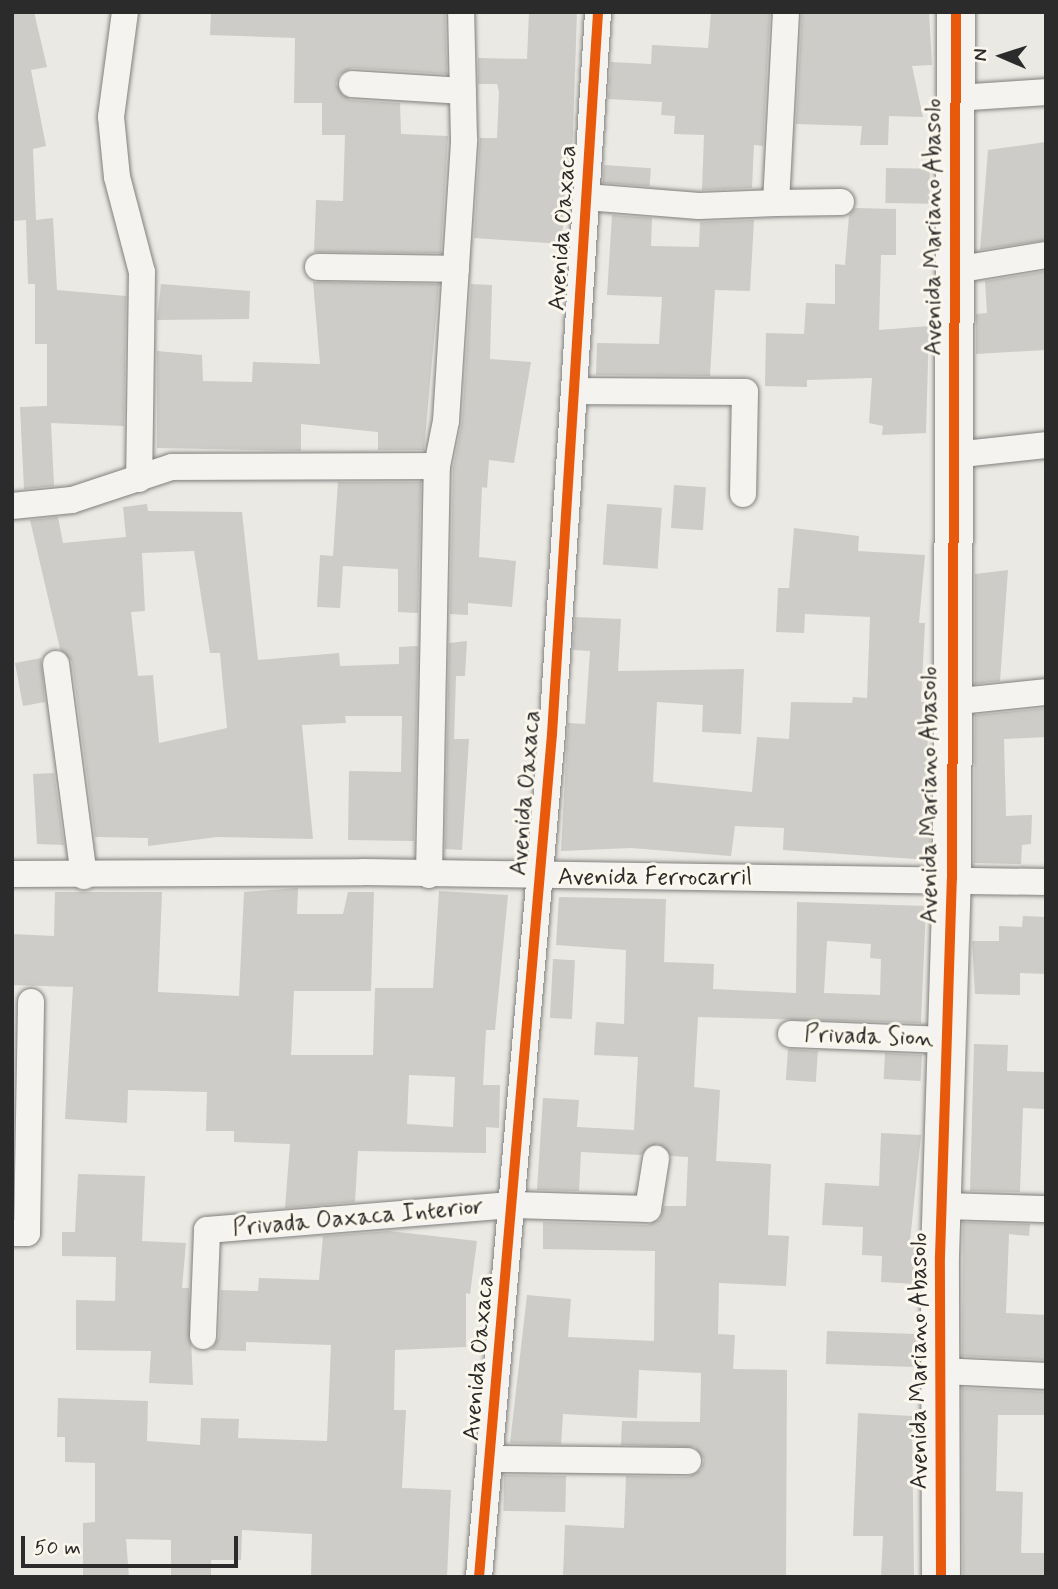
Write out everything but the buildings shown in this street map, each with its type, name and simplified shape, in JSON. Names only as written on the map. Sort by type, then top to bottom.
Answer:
[{"type":"street","points":[[125,12],[111,117],[117,177],[142,272],[139,479]]},
{"type":"street","points":[[429,875],[437,466],[446,421],[456,269],[463,90],[461,12]]},
{"type":"street","name":"Avenida Oaxaca","points":[[480,1577],[514,1205],[540,877],[598,12]]},
{"type":"street","points":[[776,203],[786,12]]},
{"type":"street","name":"Avenida Mariano Abasolo","points":[[942,1577],[942,1206],[952,879],[950,702],[956,12]]},
{"type":"street","points":[[352,84],[463,90]]},
{"type":"street","points":[[956,98],[1046,92]]},
{"type":"street","points":[[586,197],[699,206],[841,202]]},
{"type":"street","points":[[955,270],[1046,255]]},
{"type":"street","points":[[318,267],[456,269]]},
{"type":"street","points":[[574,391],[746,392],[743,494]]},
{"type":"street","points":[[954,455],[1046,445]]},
{"type":"street","points":[[12,506],[72,500],[172,467],[437,466]]},
{"type":"street","points":[[56,664],[84,876]]},
{"type":"street","points":[[950,702],[1046,692]]},
{"type":"street","name":"Avenida Ferrocarril","points":[[12,874],[952,879],[1046,883]]},
{"type":"street","points":[[12,1233],[27,1233],[31,1002]]},
{"type":"street","name":"Privada Sion","points":[[791,1034],[947,1040]]},
{"type":"street","name":"Privada Oaxaca Interior","points":[[203,1336],[207,1230],[514,1205],[648,1209],[656,1159]]},
{"type":"street","points":[[942,1206],[1046,1209]]},
{"type":"street","points":[[941,1371],[1046,1376]]},
{"type":"street","points":[[491,1459],[688,1461]]},
{"type":"cycle path","points":[[479,1577],[552,734],[598,12]]},
{"type":"cycle path","points":[[941,1577],[940,1256],[952,879],[956,12]]}]
